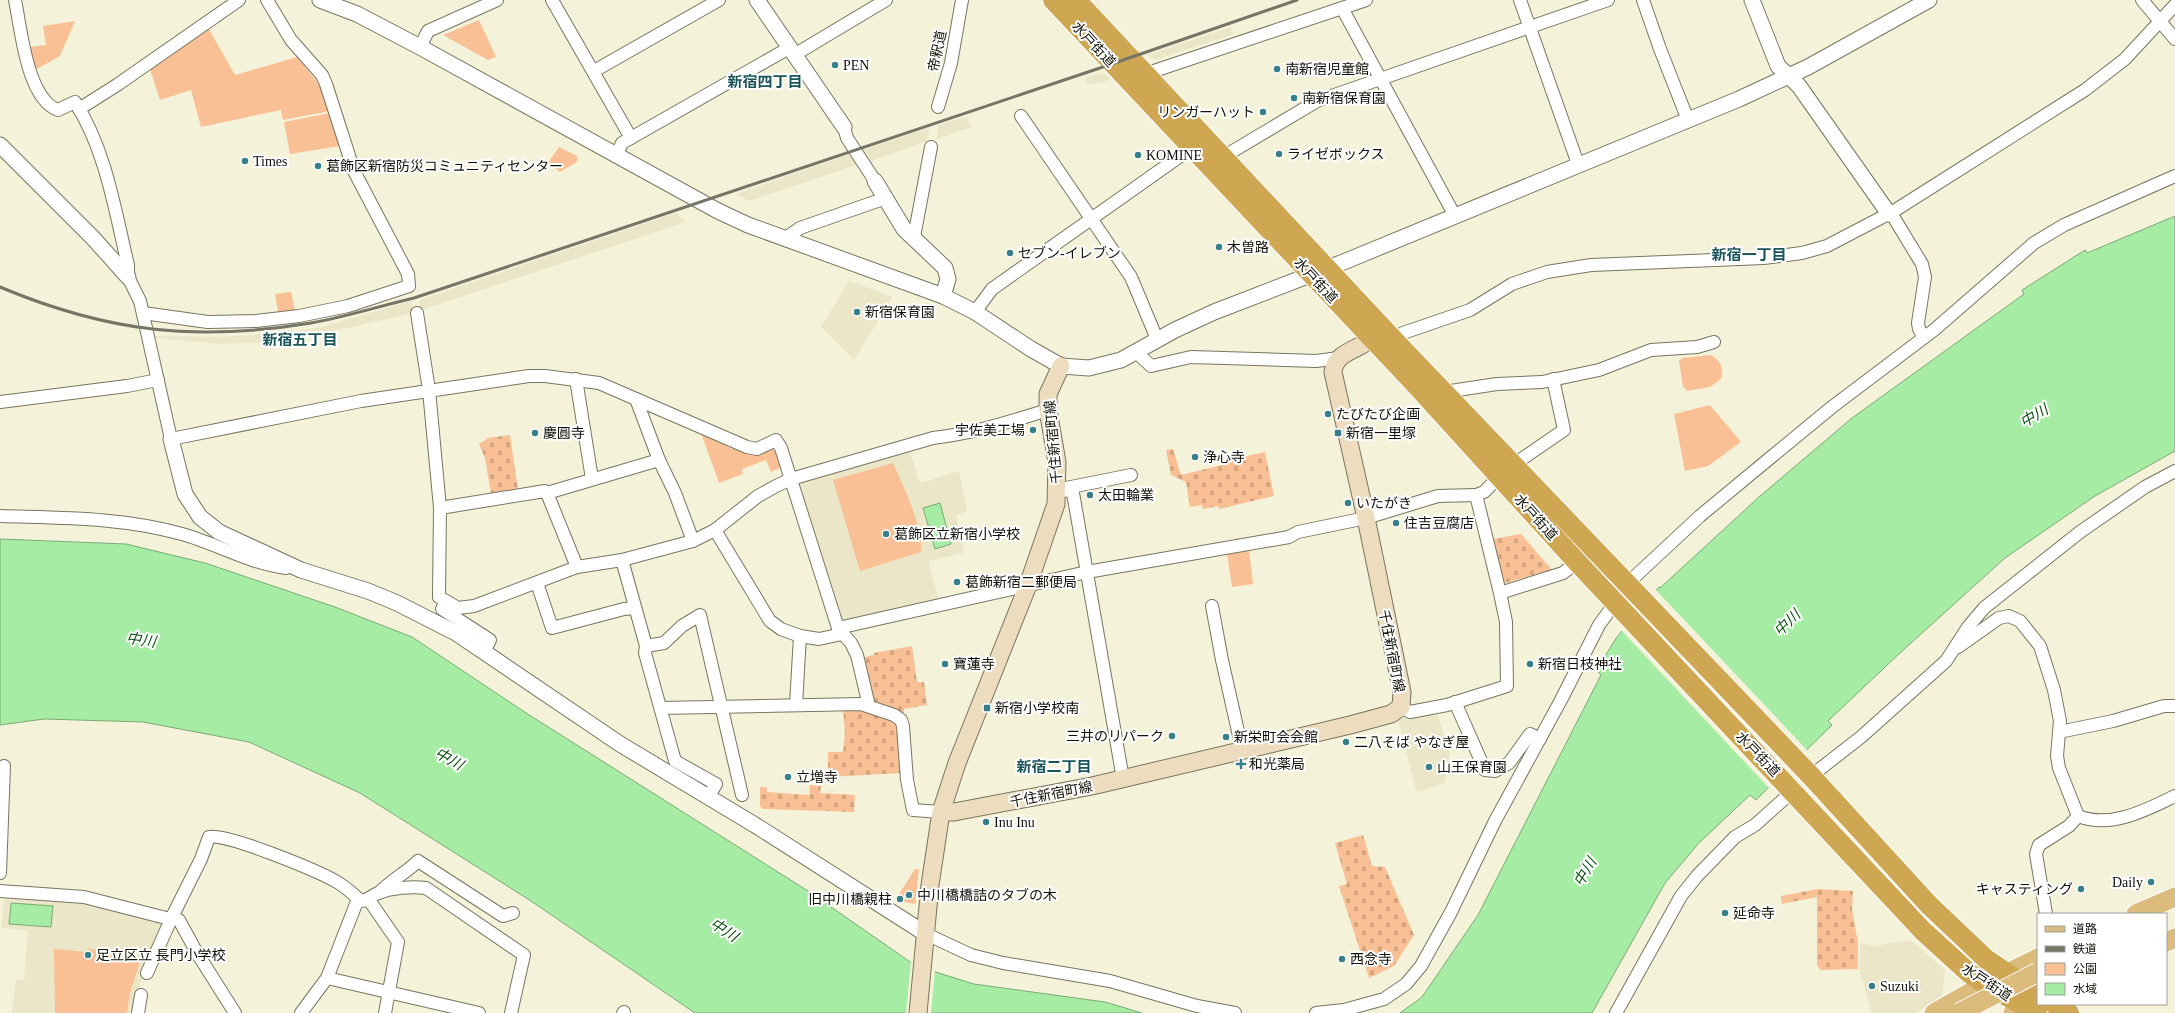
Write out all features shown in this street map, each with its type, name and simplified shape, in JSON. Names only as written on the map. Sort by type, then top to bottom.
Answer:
[{"type":"highway","name":"水戸街道","points":[[1053,0],[1223,156],[1319,272],[1371,339],[1506,470],[1634,589],[1934,910],[1964,940],[2005,974],[2030,1006]]},
{"type":"highway","name":"水戸街道","points":[[1076,0],[1193,147],[1319,272],[1393,340],[1444,392],[1577,562],[1923,931],[1968,972],[1985,984],[2030,1006]]},
{"type":"highway","points":[[2056,1005],[2069,1013]]},
{"type":"main road","points":[[1339,358],[1371,339]]},
{"type":"main road","name":"千住新宿町線","points":[[941,812],[954,812],[1060,793],[1123,779],[1391,714],[1401,707],[1402,692],[1366,518],[1333,372],[1334,364],[1339,358]]},
{"type":"main road","name":"千住新宿町線","points":[[918,1013],[933,858],[941,812],[957,763],[1028,585],[1052,517],[1058,490],[1057,462],[1048,410],[1048,394],[1061,366]]},
{"type":"main road","points":[[2138,913],[2175,897]]},
{"type":"main road","points":[[1935,1012],[1985,984],[2037,958]]},
{"type":"main road","points":[[1959,1013],[2037,973]]},
{"type":"main road","points":[[1986,1013],[2037,988]]},
{"type":"main road","points":[[1935,1012],[1951,1011],[1956,1013]]},
{"type":"street","points":[[15,0],[28,62],[37,90],[50,107],[58,110],[75,102],[93,139],[107,175],[128,265],[128,277]]},
{"type":"street","points":[[79,109],[136,73],[239,0]]},
{"type":"street","points":[[143,313],[208,322],[256,321],[299,316],[348,306],[410,286],[408,274],[354,172],[322,75],[291,40],[268,0]]},
{"type":"street","points":[[320,0],[357,14],[420,47],[718,211],[748,225],[943,296],[975,312],[1031,349],[1061,366],[1090,368],[1121,360],[1157,339],[1214,312],[1319,272],[1578,164],[1688,120],[1789,76],[1926,1]]},
{"type":"street","points":[[420,47],[428,31],[497,0]]},
{"type":"street","points":[[552,0],[631,138]]},
{"type":"street","points":[[594,71],[719,0]]},
{"type":"street","points":[[757,0],[791,52],[844,127],[847,138],[886,198],[904,229],[945,268],[948,273],[948,279],[943,296]]},
{"type":"street","name":"帝釈道","points":[[938,107],[951,63],[962,0]]},
{"type":"street","points":[[1143,83],[1366,0]]},
{"type":"street","points":[[1520,0],[1578,164]]},
{"type":"street","points":[[1223,156],[1317,102],[1608,0]]},
{"type":"street","points":[[1643,0],[1688,120]]},
{"type":"street","points":[[1752,0],[1774,58],[1799,86],[1890,214],[1922,264],[1925,277],[1918,323],[1919,329],[1924,337]]},
{"type":"street","points":[[2142,0],[2175,39]]},
{"type":"street","points":[[616,156],[622,143],[791,52],[880,1]]},
{"type":"street","points":[[1393,340],[1403,334],[1470,310],[1512,284],[1547,272],[1591,265],[1764,258],[1802,253],[1827,246],[1890,214],[2085,90],[2125,59],[2175,5]]},
{"type":"street","points":[[1342,8],[1455,216]]},
{"type":"street","points":[[1022,116],[1131,277],[1157,339]]},
{"type":"street","points":[[0,145],[94,238],[128,277],[140,301],[181,484],[189,502],[200,517],[213,528],[229,538],[301,570],[368,591],[397,603],[456,633],[620,744],[709,796],[925,939],[1003,964],[1110,982],[1197,1006],[1235,1013]]},
{"type":"street","points":[[914,237],[931,147]]},
{"type":"street","points":[[975,312],[992,289],[1193,147]]},
{"type":"street","points":[[1634,589],[1700,516],[1806,427],[1965,304],[2034,243],[2064,225],[2175,176]]},
{"type":"street","points":[[786,238],[800,228],[886,198]]},
{"type":"street","points":[[417,313],[429,390],[440,508],[439,597],[458,608],[474,606],[577,567],[622,560],[693,541],[715,530],[758,496],[791,479],[933,438],[957,435],[998,426],[1048,410]]},
{"type":"street","points":[[1444,392],[1497,384],[1538,383],[1598,370],[1652,350],[1697,347],[1714,342]]},
{"type":"street","points":[[1136,352],[1151,366],[1190,357],[1316,361],[1339,358]]},
{"type":"street","points":[[171,439],[293,414],[429,390],[529,376],[576,379],[599,383],[746,447],[757,448],[776,440],[781,448],[840,631],[852,643],[857,655],[868,706]]},
{"type":"street","points":[[576,379],[592,479]]},
{"type":"street","points":[[715,530],[770,621],[781,629],[800,636],[820,639],[840,631],[1086,572],[1289,536],[1298,532],[1366,518],[1438,496],[1476,495],[1484,492],[1506,470],[1564,430],[1553,379]]},
{"type":"street","points":[[0,402],[127,386],[158,380]]},
{"type":"street","points":[[636,399],[659,460],[675,493],[693,541]]},
{"type":"street","points":[[440,508],[545,491],[548,493],[659,460]]},
{"type":"street","points":[[1806,772],[1878,722],[1946,661],[1968,627],[1984,608],[2080,532],[2146,487],[2175,471]]},
{"type":"street","points":[[1058,490],[1131,475]]},
{"type":"street","points":[[1058,490],[1070,491],[1074,494],[1086,572],[1123,779]]},
{"type":"street","points":[[548,493],[577,567]]},
{"type":"street","points":[[1401,707],[1410,712],[1455,702],[1507,686],[1506,622],[1476,495]]},
{"type":"street","points":[[0,516],[98,519],[151,526],[183,534],[281,568],[301,570]]},
{"type":"street","points":[[622,560],[646,646],[645,653],[675,761],[716,784],[709,796]]},
{"type":"street","points":[[1500,593],[1563,573],[1577,562]]},
{"type":"street","points":[[537,583],[552,628],[624,609],[635,608]]},
{"type":"street","points":[[446,601],[442,609],[490,640],[484,652]]},
{"type":"street","points":[[1212,606],[1222,660],[1242,749]]},
{"type":"street","points":[[1316,1013],[1344,1010],[1384,999],[1398,991],[1414,976],[1436,941],[1495,821],[1540,739],[1599,625],[1620,608]]},
{"type":"street","points":[[646,646],[664,643],[682,626],[700,615],[742,795]]},
{"type":"street","points":[[1953,651],[1999,618],[2009,616],[2020,620],[2040,646],[2054,690],[2060,721],[2057,756],[2059,768],[2078,816],[2093,821],[2127,816],[2141,812],[2175,796]]},
{"type":"street","points":[[796,705],[800,636]]},
{"type":"street","points":[[1455,702],[1485,770],[1495,771],[1509,763],[1530,734],[1540,739]]},
{"type":"street","points":[[661,708],[796,705],[868,706],[901,720],[907,780],[913,810],[941,812]]},
{"type":"street","points":[[2059,732],[2113,721],[2164,706],[2175,706]]},
{"type":"street","points":[[0,873],[4,766]]},
{"type":"street","points":[[1616,1013],[1681,896],[1697,876],[1736,837],[1755,825],[1789,787]]},
{"type":"street","points":[[2046,913],[2036,854],[2040,845],[2069,826],[2078,816]]},
{"type":"street","points":[[147,973],[171,918],[197,868],[208,837],[220,836],[316,872],[338,882],[363,900],[398,942],[385,1013]]},
{"type":"street","points":[[379,893],[389,882],[404,874],[418,861],[503,916],[513,913]]},
{"type":"street","points":[[301,1013],[327,978],[363,900],[379,893],[415,886],[426,888],[524,955],[511,1013]]},
{"type":"street","points":[[0,891],[84,897],[179,920],[197,953],[234,1013]]},
{"type":"street","points":[[327,978],[479,1013]]},
{"type":"street","points":[[138,1013],[141,995]]},
{"type":"shaded area","points":[[1231,27],[1234,34],[1155,60],[1147,55]]},
{"type":"shaded area","points":[[1102,73],[1111,79],[1101,83],[1088,84],[1085,78]]},
{"type":"shaded area","points":[[967,117],[971,127],[937,139],[938,125]]},
{"type":"shaded area","points":[[929,128],[927,141],[872,161],[863,150]]},
{"type":"shaded area","points":[[851,154],[856,165],[749,201],[736,194]]},
{"type":"shaded area","points":[[676,213],[686,222],[421,310],[419,300]]},
{"type":"shaded area","name":"新宿保育園","points":[[849,281],[893,297],[854,360],[821,327]]},
{"type":"shaded area","points":[[412,301],[413,313],[317,335],[265,342],[221,344],[155,338],[155,336],[222,337],[317,328]]},
{"type":"shaded area","name":"葛飾区立新宿小学校","points":[[909,449],[920,483],[959,471],[967,512],[956,515],[964,553],[928,561],[939,600],[846,620],[840,618],[796,487],[799,482]]},
{"type":"shaded area","name":"山王保育園","points":[[1436,711],[1450,752],[1445,782],[1417,793],[1398,720]]},
{"type":"shaded area","name":"足立区立 長門小学校","points":[[4,897],[82,901],[162,923],[163,927],[134,999],[134,1013],[12,1013],[16,979],[24,980],[28,931],[1,928]]},
{"type":"shaded area","points":[[1906,940],[1913,942],[1945,970],[1942,997],[1916,1013],[1872,1013],[1859,969],[1860,943],[1876,946]]},
{"type":"green space","points":[[479,20],[496,57],[488,60],[443,35]]},
{"type":"green space","points":[[75,21],[60,56],[35,70],[29,47],[46,45],[43,26]]},
{"type":"green space","points":[[207,26],[235,75],[297,57],[322,88],[330,111],[283,120],[281,110],[201,127],[191,90],[160,100],[149,66]]},
{"type":"green space","points":[[330,113],[340,146],[290,154],[284,122]]},
{"type":"green space","points":[[559,147],[577,156],[577,162],[560,172],[548,163]]},
{"type":"green space","points":[[291,292],[295,311],[278,313],[275,294]]},
{"type":"green space","points":[[1711,355],[1721,365],[1721,379],[1710,387],[1687,391],[1683,387],[1679,361],[1682,358]]},
{"type":"green space","points":[[1710,405],[1741,442],[1708,466],[1685,471],[1674,414]]},
{"type":"green space","points":[[701,433],[730,448],[757,455],[770,449],[777,451],[782,467],[771,472],[766,460],[742,469],[743,474],[719,483]]},
{"type":"green space","points":[[510,435],[518,490],[491,494],[485,458],[479,444],[488,438]]},
{"type":"green space","points":[[1173,449],[1181,475],[1226,464],[1225,461],[1265,452],[1274,496],[1219,509],[1219,506],[1203,509],[1202,505],[1190,507],[1186,482],[1171,475],[1166,450]]},
{"type":"green space","points":[[893,463],[916,519],[921,542],[921,552],[860,571],[833,480]]},
{"type":"green space","points":[[1521,534],[1552,570],[1505,583],[1502,581],[1493,539]]},
{"type":"green space","points":[[1249,550],[1253,584],[1232,587],[1227,553]]},
{"type":"green space","points":[[912,646],[917,682],[924,682],[927,705],[904,709],[904,716],[872,703],[862,658],[874,655],[874,653]]},
{"type":"green space","points":[[856,708],[891,720],[899,725],[902,773],[828,777],[828,752],[843,752],[845,733],[843,709]]},
{"type":"green space","points":[[810,785],[821,786],[820,793],[855,795],[854,812],[763,809],[760,806],[760,787],[767,787],[767,792],[809,795]]},
{"type":"green space","points":[[1363,835],[1372,866],[1385,867],[1414,935],[1394,966],[1369,978],[1339,886],[1347,884],[1335,843]]},
{"type":"green space","points":[[915,869],[919,869],[915,904],[898,901],[898,896]]},
{"type":"green space","points":[[1818,889],[1853,891],[1852,909],[1858,943],[1858,969],[1820,970],[1817,965],[1817,897],[1782,904],[1781,896]]},
{"type":"green space","points":[[88,948],[140,962],[130,993],[127,1013],[55,1013],[54,949],[87,952]]},
{"type":"water","name":"中川","points":[[2175,216],[2175,451],[2095,496],[2005,558],[1900,653],[1828,721],[1832,725],[1756,800],[1750,795],[1699,843],[1665,883],[1592,1013],[1400,1013],[1422,997],[1478,915],[1601,675],[1596,670],[1617,637],[1659,587],[1660,588],[1759,497],[1852,418],[2024,294],[2022,290],[2085,250],[2087,253]]},
{"type":"water","points":[[940,503],[951,544],[935,549],[923,508]]},
{"type":"water","name":"中川","points":[[0,539],[126,544],[205,563],[335,607],[412,637],[523,711],[808,891],[916,966],[974,984],[1105,1002],[1142,1013],[695,1013],[531,901],[360,793],[249,742],[143,722],[44,719],[0,725]]},
{"type":"water","points":[[11,903],[53,906],[51,927],[9,924]]},
{"type":"pier","points":[[1655,589],[1808,751],[1770,789],[1621,630]]},
{"type":"pier","points":[[911,961],[935,970],[931,1013],[906,1013]]},
{"type":"railway","points":[[0,287],[39,302],[78,314],[115,323],[152,329],[190,332],[229,332],[269,329],[337,318],[414,298],[1103,67],[1297,0]]},
{"type":"place","name":"PEN","points":[[835,65]]},
{"type":"place","name":"南新宿児童館","points":[[1277,69]]},
{"type":"place","name":"南新宿保育園","points":[[1294,98]]},
{"type":"place","name":"リンガーハット","points":[[1263,112]]},
{"type":"place","name":"ライゼボックス","points":[[1279,154]]},
{"type":"place","name":"KOMINE","points":[[1138,155]]},
{"type":"place","name":"Times","points":[[245,161]]},
{"type":"place","name":"葛飾区新宿防災コミュニティセンター","points":[[318,166]]},
{"type":"place","name":"木曽路","points":[[1219,247]]},
{"type":"place","name":"セブン-イレブン","points":[[1010,253]]},
{"type":"place","name":"新宿保育園","points":[[857,312]]},
{"type":"place","name":"たびたび企画","points":[[1328,414]]},
{"type":"place","name":"宇佐美工場","points":[[1033,430]]},
{"type":"place","name":"慶圓寺","points":[[535,433]]},
{"type":"place","name":"新宿一里塚","points":[[1338,433]]},
{"type":"place","name":"浄心寺","points":[[1195,457]]},
{"type":"place","name":"太田輪業","points":[[1090,495]]},
{"type":"place","name":"いたがき","points":[[1348,503]]},
{"type":"place","name":"住吉豆腐店","points":[[1396,523]]},
{"type":"place","name":"葛飾区立新宿小学校","points":[[886,534]]},
{"type":"place","name":"葛飾新宿二郵便局","points":[[957,582]]},
{"type":"place","name":"寶蓮寺","points":[[945,664]]},
{"type":"place","name":"新宿日枝神社","points":[[1530,664]]},
{"type":"place","name":"新宿小学校南","points":[[987,708]]},
{"type":"place","name":"三井のリパーク","points":[[1172,736]]},
{"type":"place","name":"新栄町会会館","points":[[1226,737]]},
{"type":"place","name":"二八そば やなぎ屋","points":[[1346,742]]},
{"type":"place","name":"和光薬局","points":[[1241,764]]},
{"type":"place","name":"山王保育園","points":[[1429,767]]},
{"type":"place","name":"立増寺","points":[[788,777]]},
{"type":"place","name":"Inu Inu","points":[[986,822]]},
{"type":"place","name":"Daily","points":[[2151,882]]},
{"type":"place","name":"キャスティング","points":[[2081,889]]},
{"type":"place","name":"中川橋橋詰のタブの木","points":[[909,895]]},
{"type":"place","name":"旧中川橋親柱","points":[[900,899]]},
{"type":"place","name":"延命寺","points":[[1725,913]]},
{"type":"place","name":"足立区立 長門小学校","points":[[88,955]]},
{"type":"place","name":"西念寺","points":[[1342,959]]},
{"type":"place","name":"Suzuki","points":[[1872,986]]},
{"type":"district","name":"新宿四丁目","points":[[765,82]]},
{"type":"district","name":"新宿一丁目","points":[[1749,255]]},
{"type":"district","name":"新宿五丁目","points":[[300,340]]},
{"type":"district","name":"新宿二丁目","points":[[1054,767]]}]
